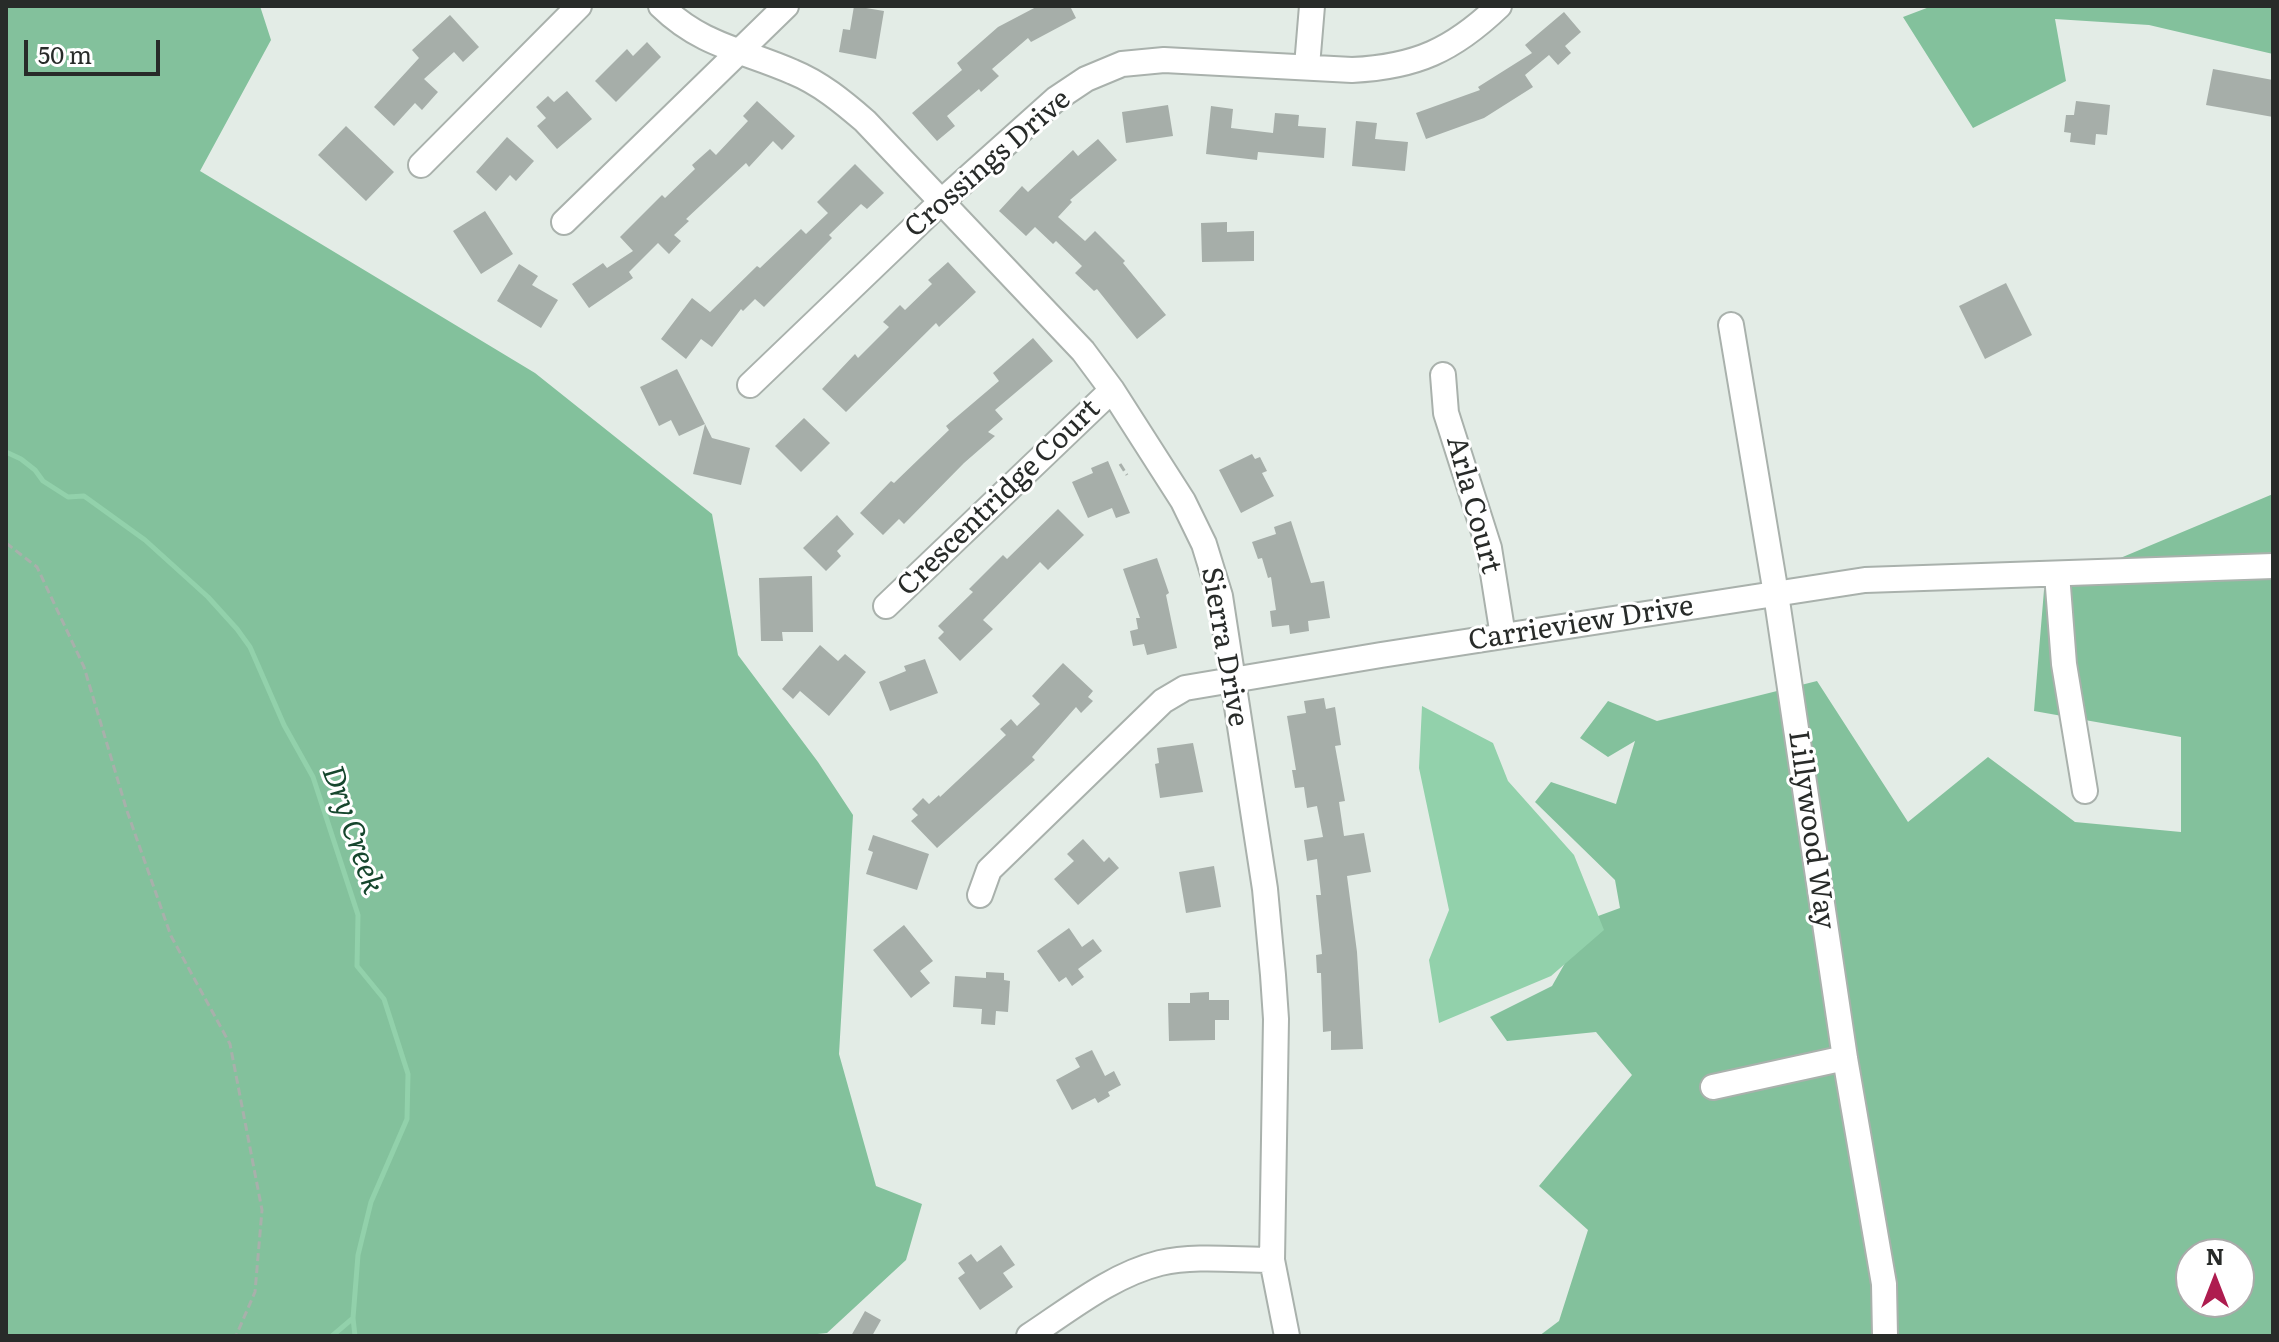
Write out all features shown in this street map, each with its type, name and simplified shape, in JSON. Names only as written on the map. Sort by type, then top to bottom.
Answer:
[{"type":"street","points":[[421,165],[579,6]]},
{"type":"street","name":"Sierra Drive","points":[[661,6],[688,29],[711,43],[795,73],[837,97],[865,121],[1083,351],[1112,390],[1183,501],[1204,544],[1220,596],[1265,889],[1276,1019],[1272,1260],[1287,1336]]},
{"type":"street","points":[[564,222],[786,6]]},
{"type":"street","points":[[1307,66],[1312,6]]},
{"type":"street","name":"Crossings Drive","points":[[750,385],[942,201],[1056,99],[1086,79],[1122,64],[1164,60],[1365,70],[1419,60],[1471,32],[1499,6]]},
{"type":"street","name":"Lillywood Way","points":[[1731,325],[1776,594],[1845,1058],[1884,1284],[1885,1336]]},
{"type":"street","name":"Arla Court","points":[[1443,375],[1446,413],[1489,548],[1503,636]]},
{"type":"street","name":"Crescentridge Court","points":[[886,606],[1112,390]]},
{"type":"street","name":"Carrieview Drive","points":[[980,895],[989,870],[1163,701],[1185,688],[1865,580],[2273,566]]},
{"type":"street","points":[[2057,574],[2064,664],[2085,791]]},
{"type":"street","points":[[1713,1087],[1845,1058]]},
{"type":"street","points":[[1029,1336],[1119,1279],[1160,1263],[1272,1260]]},
{"type":"path","points":[[1120,464],[1127,475]]},
{"type":"path","points":[[6,543],[37,567],[84,667],[127,811],[171,936],[230,1044],[262,1210],[255,1292],[236,1336]]},
{"type":"shaded area","points":[[6,6],[260,6],[271,40],[200,171],[535,373],[712,514],[738,655],[818,762],[853,815],[839,1054],[876,1186],[922,1204],[906,1260],[827,1333],[798,1336],[6,1336]]},
{"type":"shaded area","points":[[1932,6],[2273,6],[2273,54],[2149,25],[2055,19],[2066,81],[1973,128],[1903,17]]},
{"type":"shaded area","points":[[2273,494],[2273,1336],[1539,1336],[1559,1321],[1588,1230],[1539,1186],[1632,1075],[1596,1032],[1507,1041],[1490,1017],[1552,986],[1590,919],[1620,908],[1615,880],[1535,802],[1551,782],[1616,804],[1635,741],[1608,757],[1580,738],[1608,701],[1657,721],[1817,681],[1908,822],[1988,757],[2075,822],[2181,832],[2181,737],[2034,711],[2044,590]]},
{"type":"shaded area","points":[[1422,706],[1493,743],[1508,781],[1574,855],[1604,930],[1551,976],[1439,1023],[1429,960],[1449,910],[1419,768]]},
{"type":"building","points":[[854,6],[884,11],[876,59],[839,52],[843,29],[850,30]]},
{"type":"building","points":[[1038,6],[1070,6],[1076,18],[1031,42],[1028,38],[992,69],[999,76],[947,116],[955,126],[937,141],[912,113],[962,70],[957,63],[998,27]]},
{"type":"building","points":[[1564,12],[1581,32],[1565,46],[1571,53],[1558,65],[1549,55],[1525,75],[1533,87],[1484,118],[1426,139],[1416,113],[1480,90],[1478,87],[1532,53],[1525,45]]},
{"type":"building","points":[[450,15],[479,47],[463,62],[454,52],[424,79],[438,92],[422,110],[415,103],[394,126],[374,107],[419,58],[412,50]]},
{"type":"building","points":[[647,42],[661,57],[616,102],[595,81],[627,49],[633,56]]},
{"type":"building","points":[[2213,69],[2273,80],[2273,117],[2206,105]]},
{"type":"building","points":[[567,91],[592,119],[557,149],[537,126],[546,118],[536,107],[548,96],[554,102]]},
{"type":"building","points":[[757,101],[795,136],[782,150],[773,141],[749,167],[746,163],[686,219],[689,221],[674,235],[681,241],[669,254],[658,243],[629,272],[633,278],[589,308],[572,284],[603,263],[607,268],[633,251],[620,237],[662,195],[665,198],[695,169],[692,165],[710,149],[716,155],[748,121],[743,116]]},
{"type":"building","points":[[2076,101],[2110,105],[2107,135],[2096,134],[2095,145],[2070,142],[2071,133],[2064,132],[2066,115],[2074,115]]},
{"type":"building","points":[[1168,105],[1173,136],[1126,143],[1122,112]]},
{"type":"building","points":[[1211,106],[1233,109],[1231,128],[1273,133],[1275,113],[1299,115],[1298,126],[1326,128],[1324,158],[1258,152],[1257,160],[1206,154]]},
{"type":"building","points":[[1356,121],[1377,123],[1375,139],[1408,142],[1405,171],[1352,166]]},
{"type":"building","points":[[346,126],[394,172],[366,201],[318,155]]},
{"type":"building","points":[[507,137],[534,161],[516,181],[510,175],[496,191],[476,172]]},
{"type":"building","points":[[1098,139],[1117,160],[1070,200],[1072,202],[1058,217],[1085,241],[1095,231],[1125,261],[1123,263],[1166,315],[1137,339],[1097,289],[1094,291],[1075,273],[1082,266],[1056,241],[1053,244],[1035,227],[1026,236],[999,211],[1022,186],[1028,192],[1073,150],[1078,156]]},
{"type":"building","points":[[855,164],[884,193],[867,209],[861,204],[764,307],[755,299],[743,311],[741,309],[712,347],[701,339],[686,359],[661,339],[692,298],[710,312],[801,229],[806,234],[828,213],[817,202]]},
{"type":"building","points":[[485,211],[513,254],[481,274],[453,231]]},
{"type":"building","points":[[1227,222],[1227,232],[1254,231],[1254,261],[1202,262],[1201,223]]},
{"type":"building","points":[[948,262],[976,292],[939,327],[936,323],[846,412],[822,389],[855,354],[858,358],[889,327],[883,322],[900,305],[905,310],[932,284],[928,280]]},
{"type":"building","points":[[519,264],[538,276],[532,285],[558,300],[541,328],[497,301]]},
{"type":"building","points":[[2006,283],[2032,335],[1985,359],[1959,306]]},
{"type":"building","points":[[1033,338],[1053,361],[995,410],[1003,419],[988,432],[995,436],[904,524],[899,519],[883,535],[860,513],[949,430],[946,426],[999,381],[993,373]]},
{"type":"building","points":[[677,369],[705,424],[679,436],[671,420],[659,426],[640,387]]},
{"type":"building","points":[[804,418],[830,443],[801,472],[775,446]]},
{"type":"building","points":[[705,424],[712,438],[750,448],[741,485],[693,474]]},
{"type":"building","points":[[1252,454],[1255,459],[1260,457],[1267,471],[1262,473],[1274,496],[1241,513],[1219,470]]},
{"type":"building","points":[[1108,461],[1130,513],[1116,518],[1112,508],[1088,518],[1072,482],[1093,473],[1091,468]]},
{"type":"building","points":[[1058,509],[1084,535],[1048,570],[1040,562],[983,620],[993,629],[960,661],[938,638],[944,632],[938,626],[973,592],[969,589],[1003,555],[1007,559]]},
{"type":"building","points":[[837,515],[854,534],[837,551],[841,556],[826,571],[803,548]]},
{"type":"building","points":[[1291,521],[1311,583],[1324,581],[1330,618],[1308,621],[1309,631],[1290,634],[1289,625],[1272,627],[1270,611],[1276,610],[1271,577],[1268,578],[1262,558],[1258,559],[1252,542],[1276,534],[1274,527]]},
{"type":"building","points":[[1157,558],[1169,593],[1166,595],[1177,648],[1147,655],[1144,644],[1133,646],[1130,631],[1138,629],[1136,618],[1140,618],[1123,569]]},
{"type":"building","points":[[812,576],[813,632],[782,632],[783,641],[761,641],[759,578]]},
{"type":"building","points":[[820,645],[838,661],[845,654],[866,672],[829,716],[800,691],[793,699],[782,689]]},
{"type":"building","points":[[925,659],[938,693],[890,711],[879,682],[906,671],[904,666]]},
{"type":"building","points":[[1063,663],[1093,691],[1088,697],[1093,701],[1081,713],[1076,707],[1032,757],[1035,760],[937,848],[911,821],[918,815],[912,809],[923,798],[929,804],[940,797],[1006,735],[1000,729],[1011,719],[1017,726],[1040,704],[1032,696]]},
{"type":"building","points":[[1324,698],[1326,709],[1335,707],[1341,745],[1335,746],[1345,801],[1339,802],[1344,836],[1364,833],[1371,872],[1347,876],[1357,952],[1363,1049],[1331,1050],[1331,1031],[1323,1032],[1321,973],[1317,973],[1316,955],[1322,954],[1316,895],[1321,895],[1317,859],[1307,861],[1304,840],[1323,837],[1317,806],[1307,808],[1304,787],[1295,788],[1292,770],[1296,770],[1287,716],[1306,713],[1304,701]]},
{"type":"building","points":[[1193,743],[1203,792],[1160,798],[1155,764],[1159,763],[1157,748]]},
{"type":"building","points":[[873,835],[929,854],[917,890],[866,874],[873,852],[868,850]]},
{"type":"building","points":[[1083,839],[1104,862],[1109,857],[1119,868],[1078,905],[1054,879],[1074,861],[1067,854]]},
{"type":"building","points":[[1214,866],[1221,907],[1186,913],[1179,872]]},
{"type":"building","points":[[904,925],[933,961],[920,971],[930,983],[911,998],[873,950]]},
{"type":"building","points":[[1069,928],[1082,947],[1093,939],[1102,951],[1078,969],[1084,977],[1072,986],[1066,977],[1059,982],[1037,951]]},
{"type":"building","points":[[986,972],[1004,973],[1004,980],[1010,981],[1008,1012],[996,1011],[995,1025],[981,1024],[982,1009],[953,1007],[955,976],[986,978]]},
{"type":"building","points":[[1209,992],[1209,1000],[1229,1000],[1229,1020],[1215,1020],[1215,1040],[1169,1041],[1168,1003],[1190,1003],[1190,993]]},
{"type":"building","points":[[1092,1050],[1105,1076],[1114,1071],[1121,1085],[1108,1092],[1110,1096],[1098,1103],[1095,1098],[1072,1110],[1056,1080],[1080,1067],[1075,1058]]},
{"type":"building","points":[[1001,1245],[1015,1265],[1003,1273],[1013,1287],[980,1310],[958,1278],[965,1273],[958,1263],[971,1254],[977,1262]]},
{"type":"building","points":[[865,1311],[881,1320],[872,1336],[851,1336]]},
{"type":"waterway","name":"Dry Creek","points":[[6,452],[21,459],[43,481],[68,497],[84,496],[145,540],[208,597],[250,647],[284,725],[313,777],[358,915],[357,966],[384,999],[408,1074],[407,1119],[371,1202],[358,1255],[353,1318],[355,1336]]},
{"type":"waterway","points":[[332,1336],[352,1319]]}]
